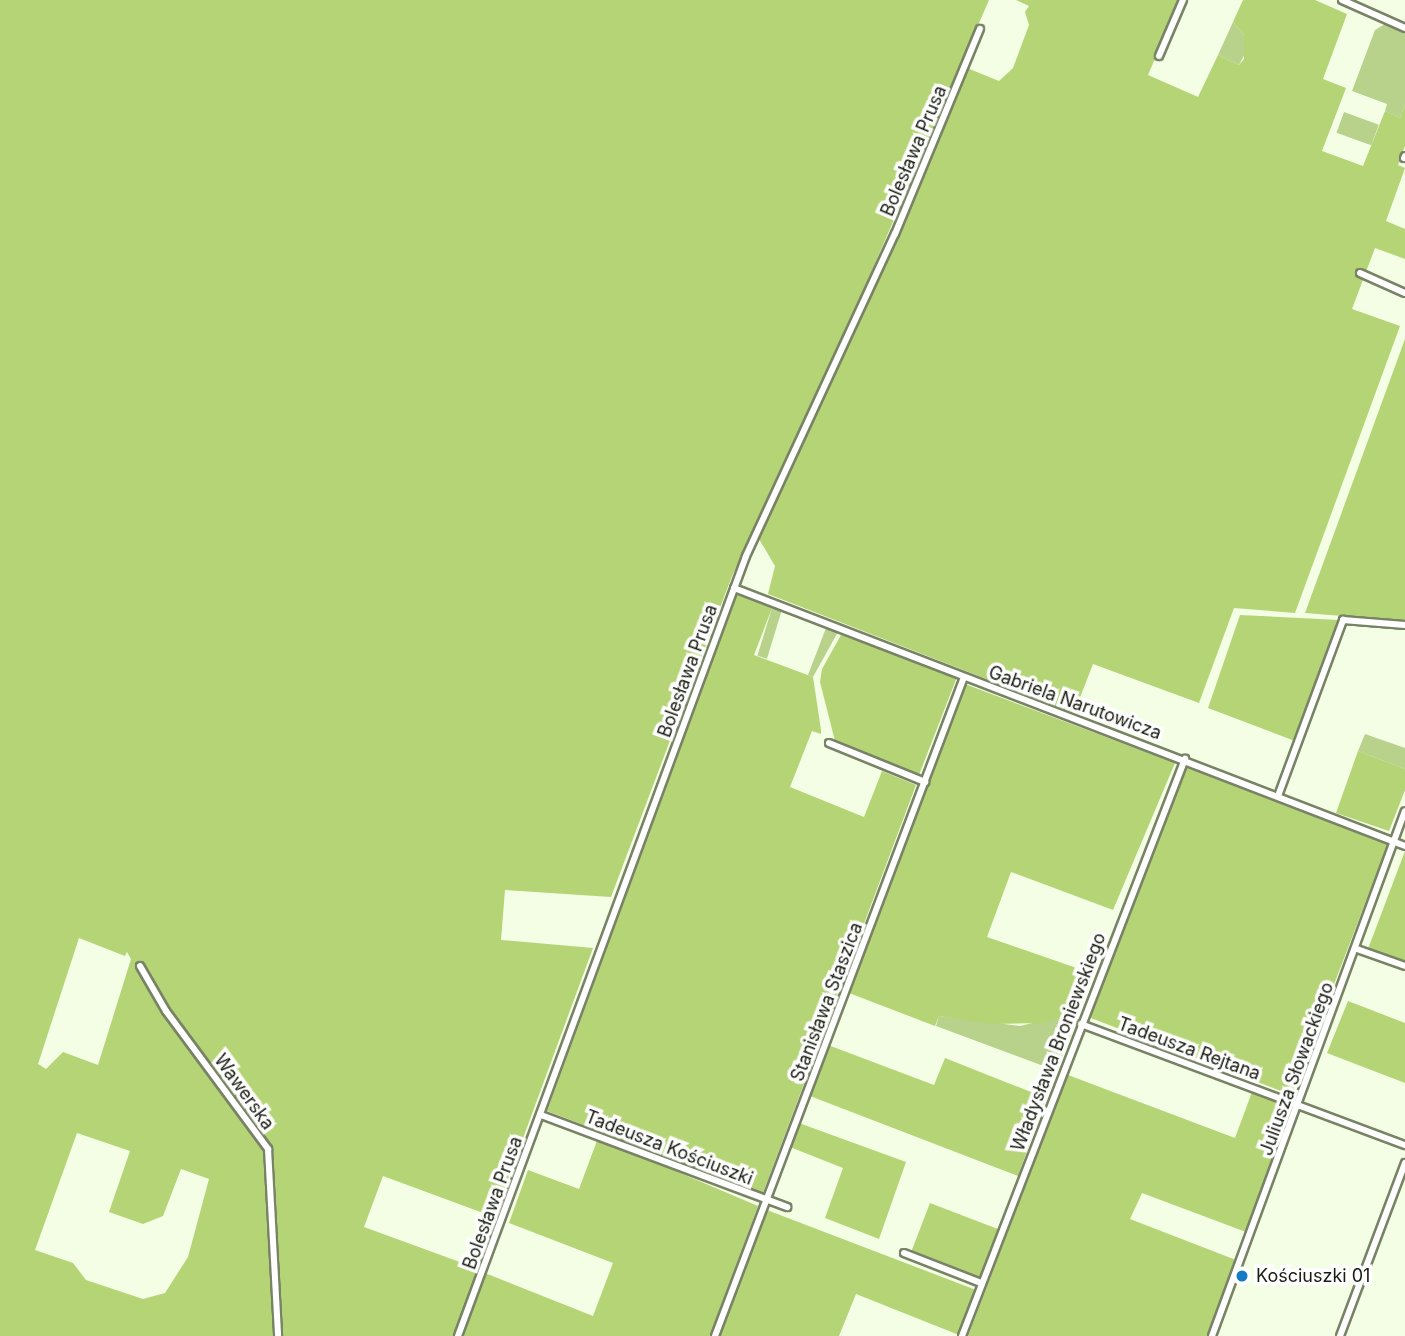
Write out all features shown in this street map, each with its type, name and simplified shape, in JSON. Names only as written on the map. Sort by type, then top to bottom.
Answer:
[{"type":"street","points":[[1159,56],[1183,0]]},
{"type":"street","points":[[1343,0],[1405,28]]},
{"type":"street","name":"Bolesława Prusa","points":[[458,1336],[734,588],[895,233],[979,29]]},
{"type":"street","points":[[1360,273],[1405,292]]},
{"type":"street","name":"Gabriela Narutowicza","points":[[734,588],[1185,759],[1405,846]]},
{"type":"street","points":[[1278,796],[1343,620],[1405,625]]},
{"type":"street","name":"Stanisława Staszica","points":[[715,1336],[964,677]]},
{"type":"street","points":[[829,743],[925,782]]},
{"type":"street","name":"Władysława Broniewskiego","points":[[962,1336],[1185,759]]},
{"type":"street","name":"Juliusza Słowackiego","points":[[1212,1336],[1357,949],[1405,811]]},
{"type":"street","points":[[1357,949],[1405,966]]},
{"type":"street","name":"Wawerska","points":[[140,966],[166,1011],[268,1149],[278,1336]]},
{"type":"street","name":"Tadeusza Rejtana","points":[[1081,1024],[1405,1145]]},
{"type":"street","name":"Tadeusza Kościuszki","points":[[541,1115],[787,1207]]},
{"type":"street","points":[[1340,1336],[1405,1163]]},
{"type":"street","points":[[904,1253],[981,1283]]},
{"type":"green space","points":[[0,0],[989,0],[789,462],[732,576],[611,897],[505,890],[501,940],[593,948],[494,1217],[383,1176],[364,1227],[479,1269],[454,1336],[0,1336]],"holes":[[[79,938],[125,956],[127,952],[131,959],[98,1065],[63,1052],[46,1069],[38,1064]],[[77,1133],[130,1151],[109,1212],[143,1224],[163,1216],[181,1169],[209,1179],[188,1257],[165,1293],[143,1299],[86,1280],[73,1263],[35,1250]]]},
{"type":"green space","points":[[1016,0],[1180,0],[1148,75],[1198,97],[1218,55],[1239,65],[1244,59],[1244,35],[1233,22],[1243,0],[1315,0],[1347,14],[1323,79],[1346,88],[1322,151],[1363,166],[1385,111],[1400,118],[1405,104],[1405,146],[1398,165],[1405,168],[1386,221],[1405,229],[1405,259],[1375,248],[1352,309],[1400,326],[1295,613],[1234,608],[1199,703],[1093,664],[1074,713],[768,594],[775,566],[759,539],[967,68],[999,81],[1013,68],[1029,25],[1025,12],[1029,6]]},
{"type":"green space","points":[[1233,22],[1244,35],[1247,50],[1239,65],[1218,55]]},
{"type":"green space","points":[[1385,24],[1405,33],[1405,104],[1400,118],[1385,111],[1387,104],[1352,91],[1375,30]]},
{"type":"green space","points":[[1344,112],[1379,125],[1371,145],[1336,133]]},
{"type":"green space","points":[[1405,339],[1405,621],[1305,613]]},
{"type":"green space","points":[[736,594],[772,608],[754,655],[813,677],[821,734],[812,731],[790,787],[864,817],[882,771],[916,785],[763,1193],[547,1111]]},
{"type":"green space","points":[[772,608],[782,611],[767,659],[757,656]]},
{"type":"green space","points":[[1240,615],[1339,620],[1295,741],[1208,708]]},
{"type":"green space","points":[[826,628],[838,632],[813,677],[808,675]]},
{"type":"green space","points":[[841,635],[957,677],[919,775],[835,741],[820,682],[822,669]]},
{"type":"green space","points":[[965,684],[1175,763],[1113,910],[1011,872],[987,937],[1088,972],[1073,1013],[1043,1023],[992,1024],[939,1016],[935,1026],[849,993]]},
{"type":"green space","points":[[1365,734],[1405,748],[1405,769],[1358,751]]},
{"type":"green space","points":[[1358,751],[1405,769],[1405,790],[1389,831],[1336,813]]},
{"type":"green space","points":[[1185,767],[1388,845],[1292,1095],[1089,1017]]},
{"type":"green space","points":[[1405,851],[1405,963],[1368,949]]},
{"type":"green space","points":[[1348,1001],[1405,1023],[1405,1083],[1327,1053]]},
{"type":"green space","points":[[1073,1013],[1074,1027],[1057,1071],[936,1026],[939,1016],[1020,1026]]},
{"type":"green space","points":[[828,1045],[934,1085],[945,1058],[1046,1098],[1018,1176],[810,1096]]},
{"type":"green space","points":[[1068,1075],[1235,1138],[1252,1092],[1294,1107],[1246,1232],[1142,1193],[1130,1219],[1236,1260],[1208,1336],[968,1336]]},
{"type":"green space","points":[[799,1123],[906,1162],[879,1239],[825,1218],[843,1168],[790,1147]]},
{"type":"green space","points":[[598,1138],[758,1206],[710,1336],[461,1336],[485,1273],[593,1316],[613,1263],[509,1223],[528,1170],[579,1189]]},
{"type":"green space","points":[[930,1203],[999,1230],[981,1277],[912,1251]]},
{"type":"green space","points":[[767,1210],[976,1290],[959,1335],[856,1294],[839,1336],[720,1336]]},
{"type":"place","name":"Kościuszki 01","points":[[1242,1276]]}]
